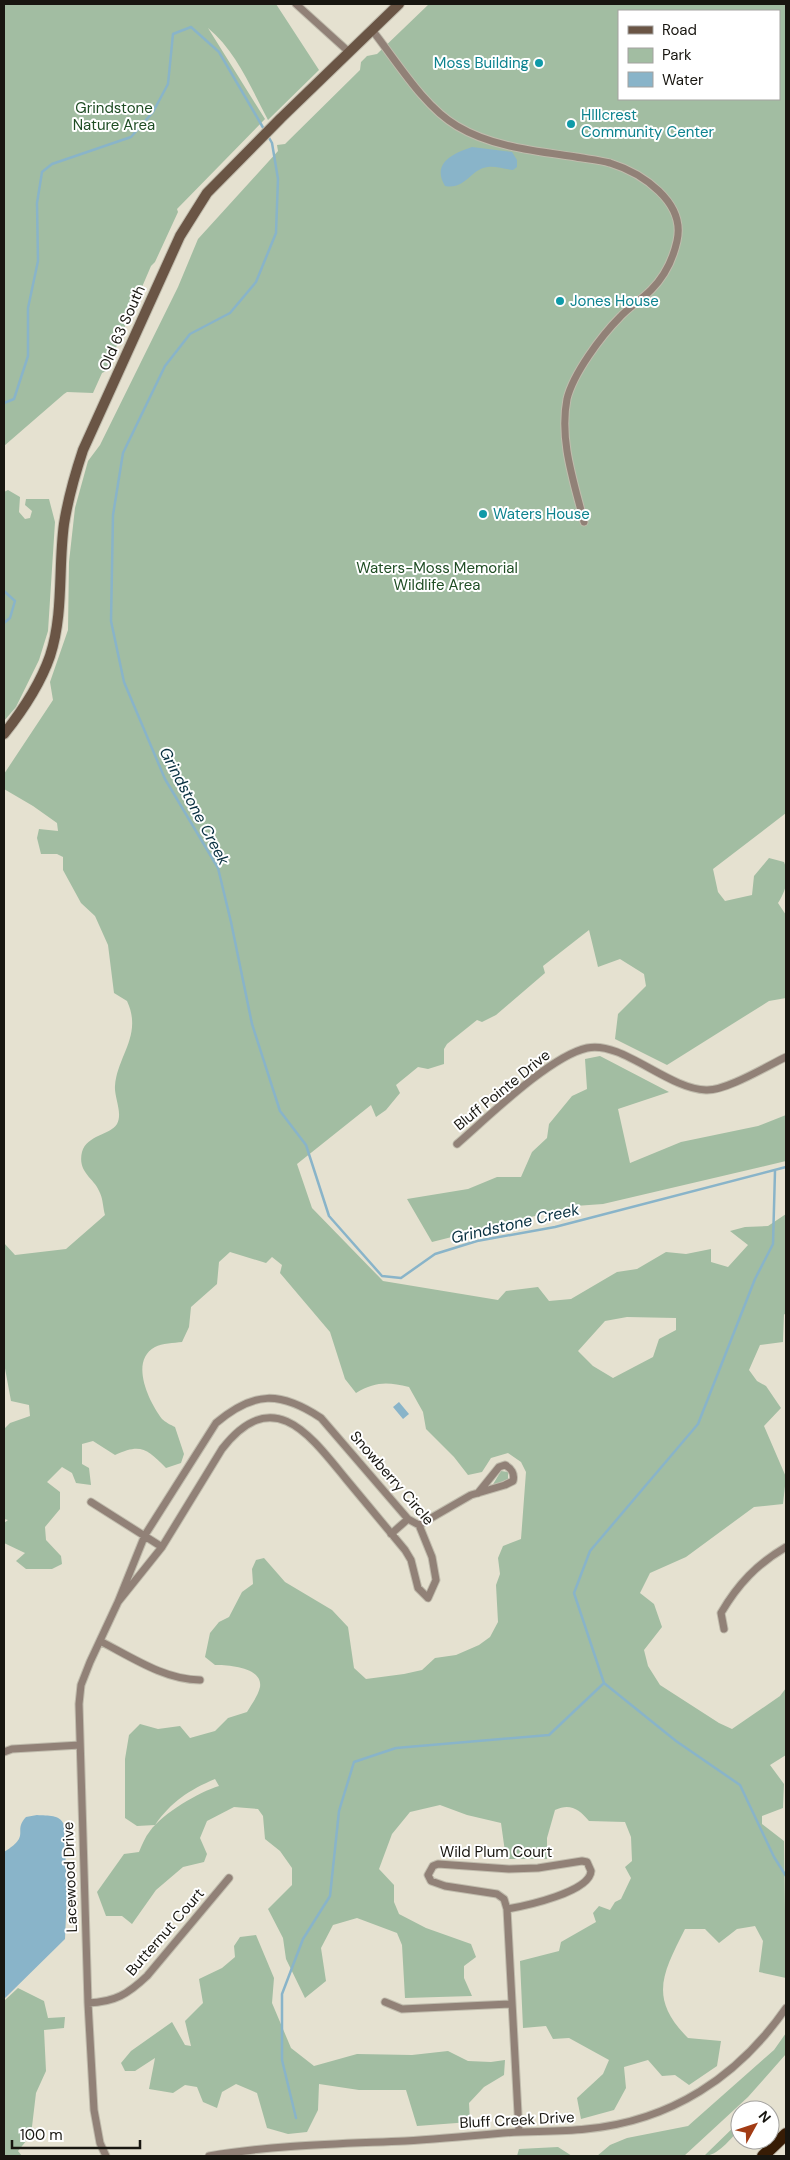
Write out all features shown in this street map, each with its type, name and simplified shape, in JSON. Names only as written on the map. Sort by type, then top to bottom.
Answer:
[{"type":"highway","points":[[762,2156],[786,2134]]},
{"type":"main road","name":"Old 63 South","points":[[4,734],[28,702],[40,681],[52,649],[59,610],[64,524],[76,470],[83,450],[180,236],[207,193],[281,118],[399,4]]},
{"type":"street","points":[[296,4],[350,52]]},
{"type":"street","points":[[372,30],[436,109],[456,125],[483,139],[509,146],[610,163],[651,184],[663,194],[677,217],[679,232],[676,247],[665,271],[657,284],[620,316],[600,339],[568,398],[565,419],[568,461],[584,522]]},
{"type":"street","name":"Bluff Pointe Drive","points":[[457,1144],[557,1061],[588,1048],[597,1047],[613,1051],[687,1087],[708,1090],[731,1084],[786,1057]]},
{"type":"street","name":"Snowberry Circle","points":[[260,1399],[288,1400],[303,1406],[321,1418],[408,1519],[419,1525],[432,1557],[436,1580],[428,1598],[418,1588],[411,1560],[314,1441],[291,1422],[277,1418],[258,1420],[244,1425],[232,1436],[222,1449],[162,1547],[118,1602],[145,1535],[216,1423],[236,1408],[260,1399]]},
{"type":"street","points":[[419,1525],[478,1493],[513,1481],[512,1471],[504,1465],[499,1467],[478,1493]]},
{"type":"street","points":[[92,1502],[162,1547]]},
{"type":"street","points":[[391,1534],[408,1519]]},
{"type":"street","points":[[724,1629],[721,1613],[733,1593],[760,1564],[786,1547]]},
{"type":"street","name":"Lacewood Drive","points":[[106,2156],[100,2143],[94,2110],[88,2003],[79,1704],[81,1686],[90,1662],[118,1602]]},
{"type":"street","points":[[100,1641],[164,1673],[186,1680],[200,1680]]},
{"type":"street","points":[[4,1752],[12,1749],[80,1745]]},
{"type":"street","name":"Wild Plum Court","points":[[582,1861],[590,1866],[591,1875],[589,1879],[568,1891],[549,1900],[507,1909],[504,1899],[497,1894],[436,1884],[428,1875],[429,1871],[433,1866],[444,1864],[509,1869],[538,1868],[582,1861]]},
{"type":"street","name":"Butternut Court","points":[[88,2003],[105,2002],[134,1989],[229,1878]]},
{"type":"street","points":[[507,1909],[519,2132]]},
{"type":"street","points":[[385,2002],[402,2009],[511,2004]]},
{"type":"street","name":"Bluff Creek Drive","points":[[209,2156],[249,2149],[332,2143],[407,2141],[519,2132],[585,2130],[614,2126],[646,2117],[673,2106],[707,2088],[733,2068],[764,2038],[786,2008]]},
{"type":"green space","name":"Grindstone Nature Area","points":[[4,4],[276,4],[319,70],[268,120],[235,59],[218,37],[208,28],[265,119],[177,209],[178,212],[155,262],[151,266],[106,371],[102,373],[93,393],[67,392],[4,446]]},
{"type":"green space","name":"Waters-Moss Memorial Wildlife Area","points":[[429,4],[786,4],[786,813],[713,869],[718,892],[725,901],[752,895],[754,876],[769,858],[784,862],[787,873],[786,883],[778,903],[786,915],[786,998],[769,1001],[667,1065],[615,1039],[618,1014],[646,986],[644,974],[620,959],[598,967],[589,930],[543,966],[545,973],[496,1015],[482,1022],[477,1020],[447,1044],[444,1049],[444,1064],[428,1069],[418,1067],[396,1085],[400,1093],[386,1110],[376,1117],[371,1105],[297,1164],[312,1208],[383,1281],[498,1300],[506,1291],[538,1287],[549,1301],[571,1299],[617,1272],[637,1269],[666,1252],[686,1254],[711,1249],[711,1262],[728,1267],[748,1245],[730,1231],[745,1227],[768,1226],[786,1214],[786,1315],[784,1314],[783,1342],[760,1345],[749,1370],[757,1381],[766,1386],[781,1408],[764,1426],[786,1477],[783,1504],[754,1507],[686,1557],[650,1573],[640,1593],[654,1604],[662,1627],[644,1650],[648,1666],[660,1685],[719,1723],[732,1729],[780,1696],[786,1688],[786,1755],[770,1765],[784,1784],[783,1808],[762,1816],[762,1824],[784,1841],[786,1978],[759,1972],[763,1941],[755,1926],[737,1929],[719,1943],[705,1929],[685,1929],[666,1972],[663,1985],[664,1998],[675,2024],[688,2038],[721,2041],[717,2066],[689,2085],[675,2075],[662,2076],[648,2060],[624,2067],[626,2088],[614,2110],[581,2119],[577,2098],[603,2074],[609,2060],[569,2038],[553,2039],[546,2026],[523,2028],[520,1961],[559,1951],[561,1942],[596,1922],[593,1913],[599,1906],[610,1910],[615,1902],[621,1899],[631,1878],[625,1867],[632,1861],[631,1837],[625,1822],[589,1821],[574,1808],[560,1808],[555,1810],[547,1838],[547,1859],[506,1859],[501,1823],[467,1815],[440,1805],[410,1812],[392,1834],[379,1869],[394,1885],[394,1902],[399,1914],[426,1928],[471,1944],[476,1957],[464,1966],[464,1978],[472,1996],[405,1998],[402,1945],[397,1933],[357,1918],[333,1925],[321,1948],[326,1981],[305,1998],[286,1959],[283,1938],[268,1909],[292,1885],[292,1868],[280,1851],[265,1839],[263,1816],[258,1809],[234,1807],[207,1821],[200,1838],[207,1854],[204,1862],[183,1867],[156,1890],[132,1924],[122,1916],[106,1916],[97,1892],[124,1854],[139,1852],[148,1833],[163,1817],[192,1798],[219,1786],[215,1779],[189,1792],[174,1803],[155,1825],[137,1826],[125,1818],[125,1759],[129,1735],[140,1724],[158,1729],[180,1726],[190,1738],[215,1731],[228,1718],[247,1712],[256,1697],[260,1687],[259,1680],[251,1671],[244,1668],[215,1665],[205,1657],[210,1633],[219,1622],[229,1617],[242,1592],[253,1584],[252,1569],[256,1560],[264,1558],[285,1582],[332,1610],[348,1627],[354,1668],[366,1679],[422,1670],[435,1658],[456,1655],[479,1645],[490,1637],[498,1622],[496,1585],[500,1574],[498,1558],[503,1546],[521,1539],[526,1472],[521,1462],[508,1453],[491,1458],[482,1472],[468,1475],[454,1457],[426,1429],[423,1412],[409,1387],[382,1384],[370,1386],[356,1393],[345,1379],[330,1332],[280,1273],[282,1265],[272,1257],[266,1263],[230,1252],[219,1262],[217,1284],[191,1307],[189,1327],[182,1342],[155,1347],[147,1353],[143,1362],[144,1382],[152,1403],[162,1419],[175,1427],[184,1454],[181,1463],[166,1468],[154,1456],[143,1450],[131,1449],[115,1455],[93,1441],[82,1444],[82,1464],[89,1468],[91,1485],[76,1483],[72,1473],[62,1467],[47,1482],[60,1492],[60,1509],[45,1527],[46,1540],[61,1556],[62,1564],[52,1569],[26,1569],[16,1561],[25,1553],[4,1543],[4,1523],[8,1520],[4,1519],[4,1429],[10,1423],[30,1416],[29,1405],[11,1401],[4,1363],[4,1243],[15,1255],[66,1249],[105,1215],[98,1188],[84,1170],[81,1159],[85,1146],[93,1139],[114,1128],[119,1120],[115,1086],[120,1065],[131,1035],[132,1024],[127,1001],[114,993],[108,945],[95,916],[81,903],[63,870],[63,857],[57,854],[41,854],[37,838],[39,829],[58,831],[57,823],[4,789],[4,774],[53,700],[50,682],[68,630],[69,562],[75,508],[88,461],[100,445],[178,287],[198,239],[278,151],[277,145],[285,144],[360,70],[361,62],[367,56],[377,54]],"holes":[[[627,1317],[676,1318],[676,1330],[659,1339],[653,1357],[613,1378],[593,1366],[578,1351],[605,1321]]]},
{"type":"green space","points":[[8,490],[20,497],[19,512],[25,519],[30,518],[32,511],[25,505],[26,499],[49,499],[55,522],[48,631],[39,660],[16,707],[4,721],[4,492]]},
{"type":"green space","points":[[600,1056],[669,1092],[618,1109],[630,1163],[681,1142],[758,1126],[786,1115],[786,1161],[603,1204],[575,1206],[432,1242],[407,1199],[468,1189],[497,1177],[521,1177],[532,1152],[547,1138],[549,1124],[572,1096],[587,1089],[585,1059]]},
{"type":"green space","points":[[501,1471],[508,1472],[508,1479],[492,1486]]},
{"type":"green space","points":[[256,1935],[274,1978],[272,2003],[291,2048],[314,2066],[357,2054],[412,2055],[448,2051],[468,2061],[491,2062],[505,2060],[504,2075],[484,2087],[469,2103],[470,2122],[417,2126],[406,2090],[359,2090],[319,2084],[318,2110],[307,2132],[288,2134],[267,2128],[257,2093],[236,2084],[222,2092],[217,2108],[203,2102],[197,2087],[185,2085],[173,2093],[149,2089],[155,2058],[135,2071],[125,2071],[121,2063],[131,2051],[172,2022],[185,2045],[191,2046],[185,2021],[203,2003],[199,1979],[222,1968],[235,1957],[234,1946],[240,1937]]},
{"type":"green space","points":[[18,1988],[44,2001],[48,2018],[65,2017],[64,2028],[44,2030],[46,2071],[36,2093],[31,2135],[18,2151],[22,2156],[4,2156],[4,2001]]},
{"type":"green space","points":[[786,2033],[786,2054],[745,2100],[730,2100],[730,2114],[684,2156],[597,2156],[610,2145],[627,2138],[688,2126],[774,2050]]},
{"type":"green space","points":[[730,2131],[730,2140],[724,2146],[714,2153],[704,2156]]},
{"type":"green space","points":[[558,2147],[572,2156],[517,2156],[519,2149]]},
{"type":"water","points":[[472,147],[512,152],[517,160],[517,167],[513,170],[488,167],[477,171],[458,185],[445,186],[441,178],[441,171],[446,160],[458,152]]},
{"type":"water","points":[[399,1402],[409,1414],[403,1419],[393,1407]]},
{"type":"water","points":[[37,1815],[57,1817],[64,1825],[67,1892],[65,1939],[4,1999],[4,1852],[20,1837],[22,1822],[26,1817]]},
{"type":"waterway","name":"Grindstone Creek","points":[[4,403],[14,399],[28,356],[28,308],[38,261],[37,203],[42,172],[52,164],[131,137],[153,112],[168,84],[173,34],[191,27],[219,52],[265,131]]},
{"type":"waterway","name":"Grindstone Creek","points":[[268,136],[272,143],[278,179],[276,233],[256,282],[230,313],[190,334],[165,366],[123,453],[113,515],[111,621],[124,682],[165,779],[218,868],[252,1024],[280,1111],[306,1145],[329,1216],[382,1276],[401,1278],[435,1254],[477,1241],[555,1227],[786,1167]]},
{"type":"waterway","points":[[4,591],[15,601],[10,618],[4,623]]},
{"type":"waterway","points":[[296,2118],[282,2060],[282,1994],[303,1939],[330,1896],[339,1811],[354,1762],[396,1748],[549,1735],[604,1683],[574,1593],[590,1551],[698,1424],[755,1279],[773,1244],[775,1171]]},
{"type":"waterway","points":[[604,1683],[676,1741],[740,1785],[774,1857],[786,1876]]},
{"type":"place","name":"Moss Building","points":[[539,63]]},
{"type":"place","name":"HIllcrest Community Center","points":[[571,124]]},
{"type":"place","name":"Jones House","points":[[560,301]]},
{"type":"place","name":"Waters House","points":[[483,514]]}]
